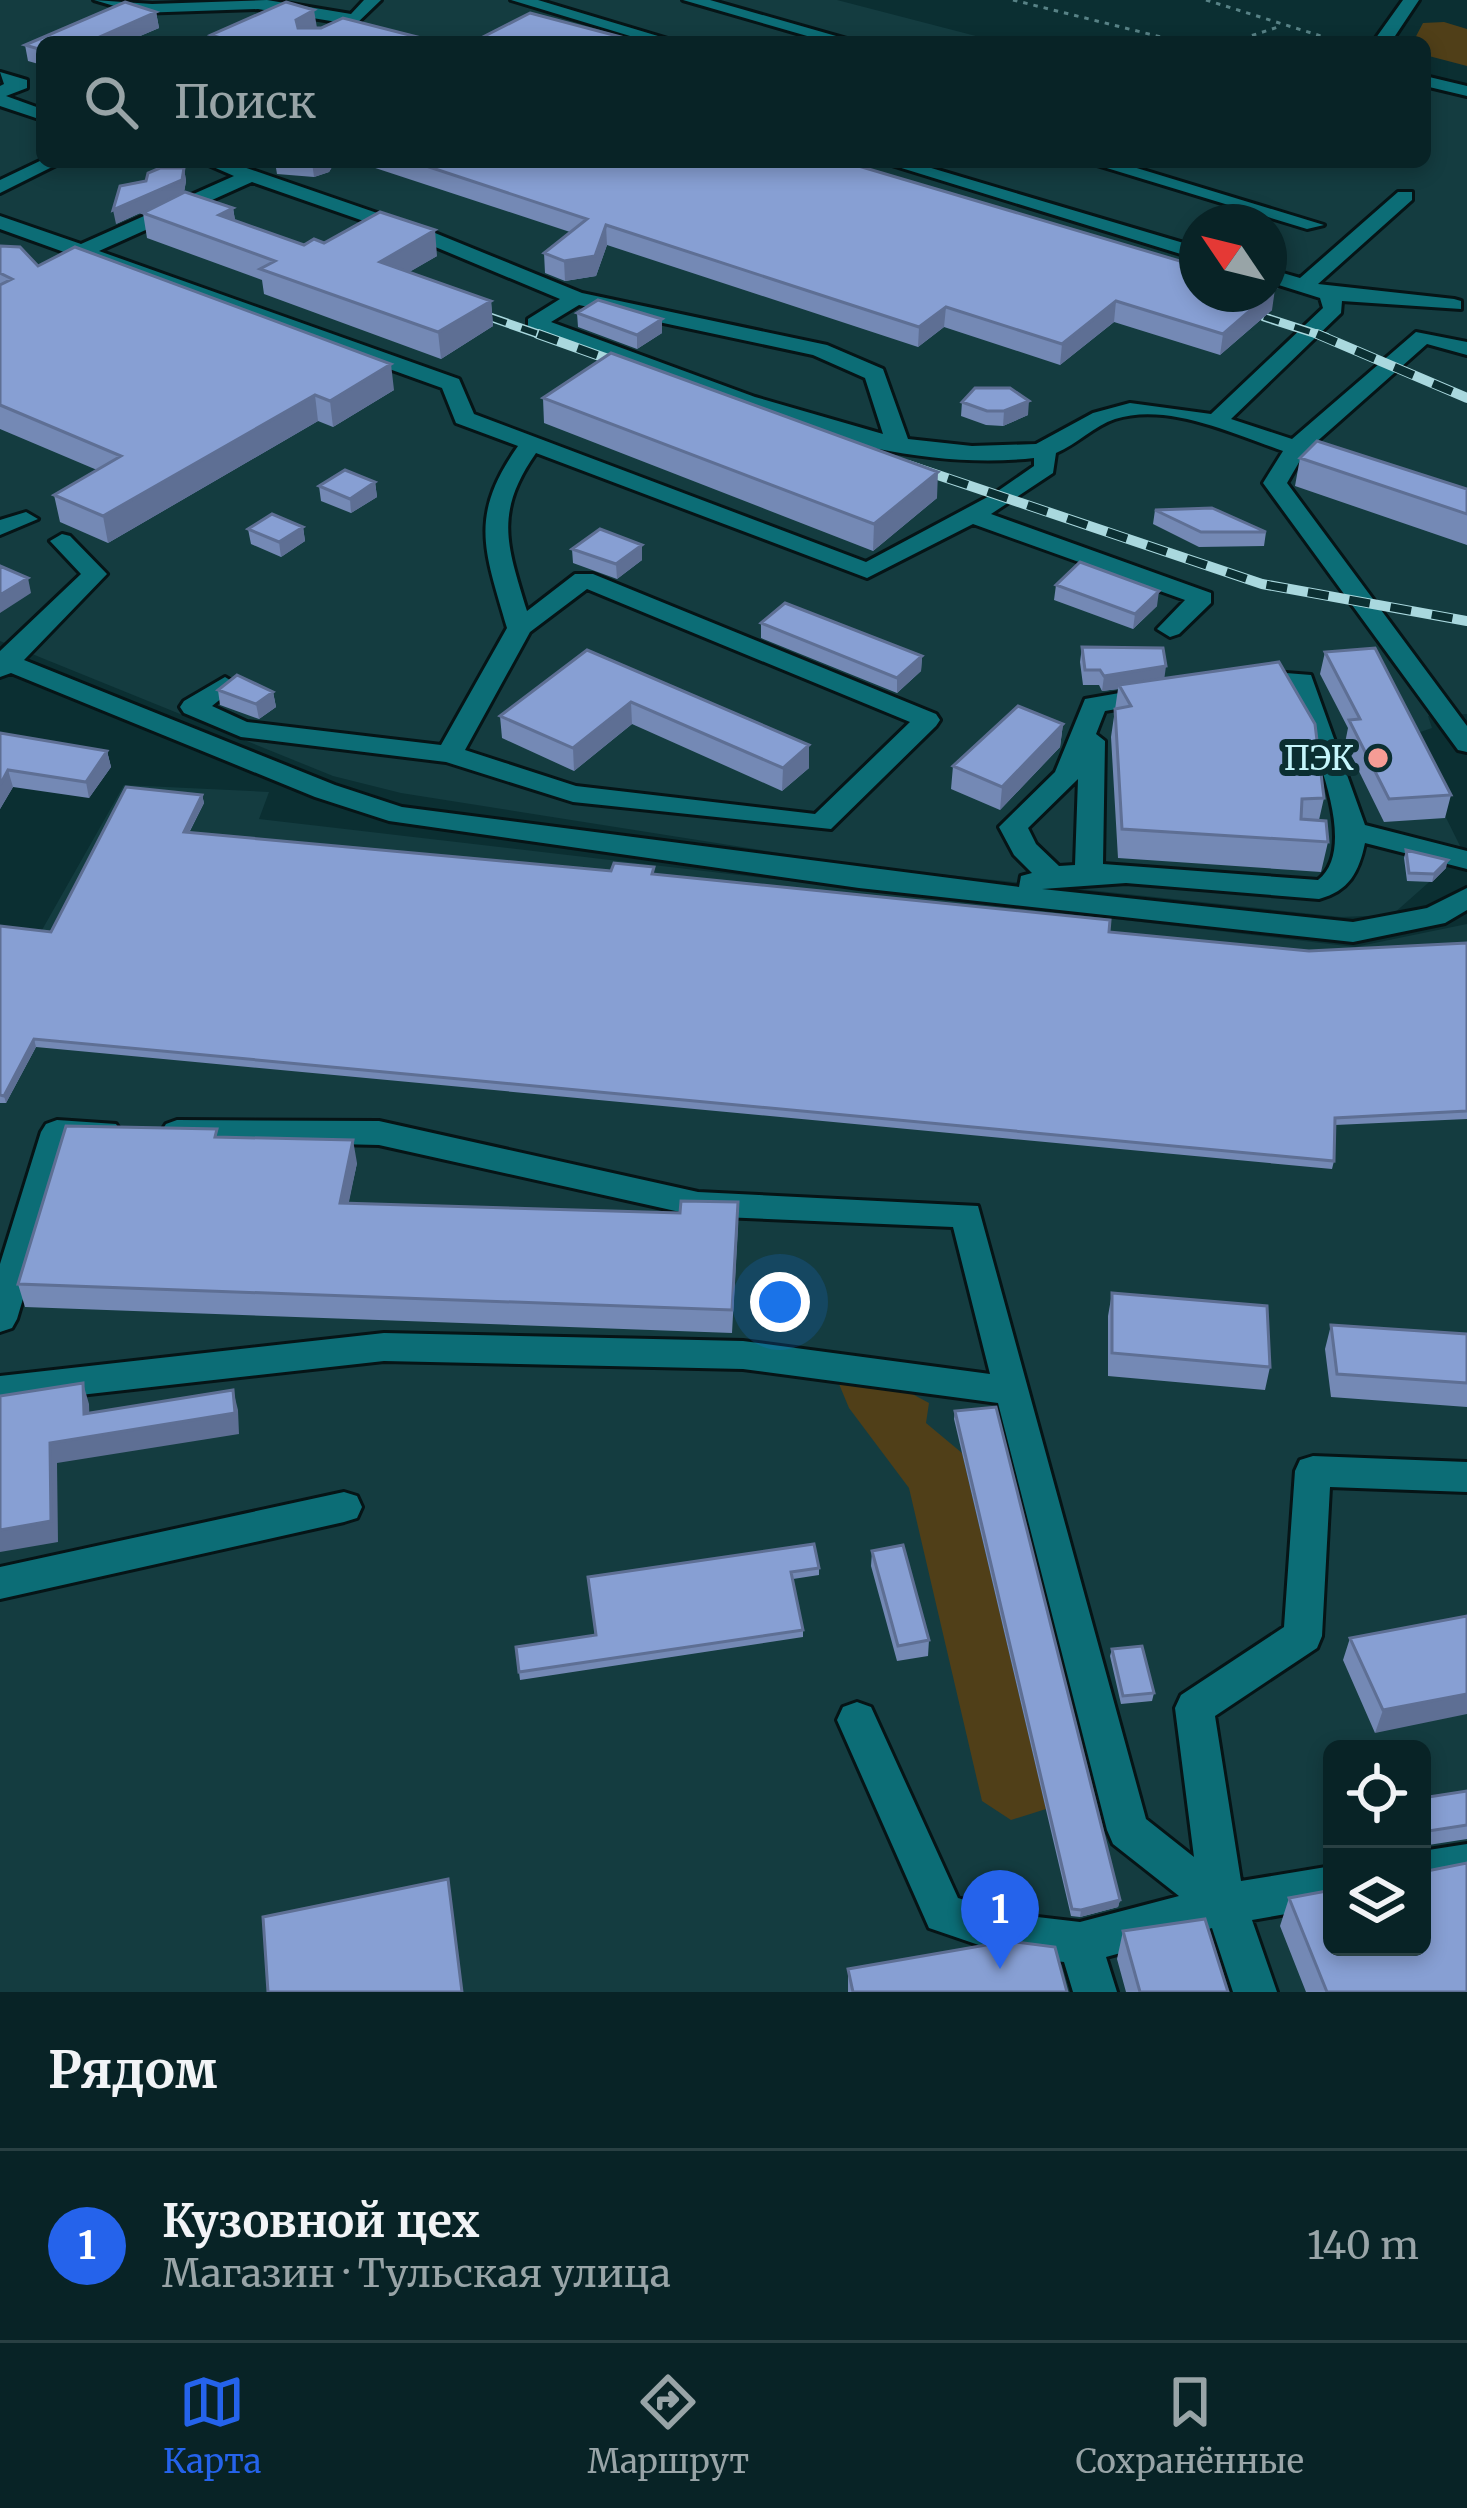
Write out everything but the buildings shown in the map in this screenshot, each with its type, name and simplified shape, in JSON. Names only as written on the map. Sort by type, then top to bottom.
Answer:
[{"type":"street","points":[[102,0],[152,14],[220,4],[303,6],[364,23]]},
{"type":"street","points":[[364,23],[373,0]]},
{"type":"street","points":[[519,0],[648,36]]},
{"type":"street","points":[[691,0],[826,36]]},
{"type":"street","points":[[1386,36],[1411,0]]},
{"type":"street","points":[[325,35],[364,23]]},
{"type":"street","points":[[0,77],[21,84],[0,96]]},
{"type":"street","points":[[1431,82],[1467,91]]},
{"type":"street","points":[[0,96],[36,112]]},
{"type":"street","points":[[0,187],[40,168]]},
{"type":"street","points":[[224,168],[428,237],[576,298],[819,350],[875,374],[898,444]]},
{"type":"street","points":[[913,168],[1179,247]]},
{"type":"street","points":[[1106,168],[1315,225]]},
{"type":"street","points":[[87,249],[246,178]]},
{"type":"street","points":[[1058,210],[1075,195]]},
{"type":"street","points":[[1304,286],[1405,196]]},
{"type":"street","points":[[0,222],[87,249],[451,384],[464,418],[867,572],[1045,468],[1045,449]]},
{"type":"street","points":[[1287,281],[1330,294],[1461,299]]},
{"type":"street","points":[[1216,422],[1314,333],[1334,309],[1330,294]]},
{"type":"street","points":[[576,298],[535,322],[845,432],[898,444],[964,452],[1045,449],[1111,413],[1147,410],[1216,422],[1296,448]]},
{"type":"street","points":[[1461,299],[1296,448],[1275,483],[1467,744]]},
{"type":"street","points":[[1423,336],[1467,349]]},
{"type":"street","points":[[520,628],[490,523],[499,486],[530,445]]},
{"type":"street","points":[[971,515],[1202,598],[1170,629]]},
{"type":"street","points":[[0,528],[26,519]]},
{"type":"street","points":[[62,541],[95,574],[2,663],[326,791],[400,814],[1008,895],[1353,932],[1436,916],[1467,897]]},
{"type":"street","points":[[225,685],[193,707],[242,729],[449,754],[573,794],[821,823],[927,720],[584,579],[520,628],[449,754]]},
{"type":"street","points":[[1008,895],[1049,873],[1319,890],[1335,885],[1342,876],[1353,831],[1301,680],[1228,682]]},
{"type":"street","points":[[1049,873],[1024,849],[1013,827],[1067,775],[1094,705],[1184,690]]},
{"type":"street","points":[[1089,873],[1092,741]]},
{"type":"street","points":[[1353,831],[1467,860]]},
{"type":"street","points":[[0,1319],[57,1132],[380,1132],[698,1204],[966,1215],[1128,1830],[1222,1905]]},
{"type":"street","points":[[0,1390],[383,1347],[743,1354],[1013,1391]]},
{"type":"street","points":[[1256,1992],[1222,1905],[1201,1806],[1195,1708],[1303,1636],[1312,1471],[1467,1477]]},
{"type":"street","points":[[0,1583],[344,1507]]},
{"type":"street","points":[[857,1720],[944,1914],[1011,1935],[1080,1943],[1222,1905],[1323,1888]]},
{"type":"street","points":[[1431,1870],[1467,1864]]},
{"type":"street","points":[[1080,1943],[1095,1992]]},
{"type":"path","points":[[1012,0],[1157,36]]},
{"type":"path","points":[[1207,0],[1315,36]]},
{"type":"path","points":[[1250,36],[1278,27]]},
{"type":"shaded area","points":[[0,0],[837,0],[976,36],[36,36],[36,168],[1431,168],[1431,89],[1467,98],[1467,714],[1428,716],[1432,728],[1406,737],[1463,852],[1392,915],[1341,917],[855,865],[401,793],[333,776],[0,641]]},
{"type":"shaded area","points":[[1444,22],[1467,29],[1467,66],[1431,57],[1431,36],[1416,36],[1423,23]]},
{"type":"shaded area","points":[[124,785],[269,792],[259,819],[1355,947],[1467,924],[1467,1992],[0,1992],[0,925],[42,930]]},
{"type":"shaded area","points":[[839,1384],[903,1389],[929,1403],[926,1423],[962,1453],[1046,1809],[1011,1820],[982,1801],[909,1488],[849,1408]]},
{"type":"railway","points":[[461,307],[547,337]]},
{"type":"railway","points":[[1264,317],[1318,334]]},
{"type":"railway","points":[[538,334],[636,369]]},
{"type":"railway","points":[[1318,334],[1326,337]]},
{"type":"railway","points":[[1318,334],[1467,398]]},
{"type":"railway","points":[[908,465],[1262,584],[1467,621]]},
{"type":"place","name":"ПЭК","points":[[1378,758]]},
{"type":"place","name":"Кузовной цех","points":[[1000,1969]]}]
